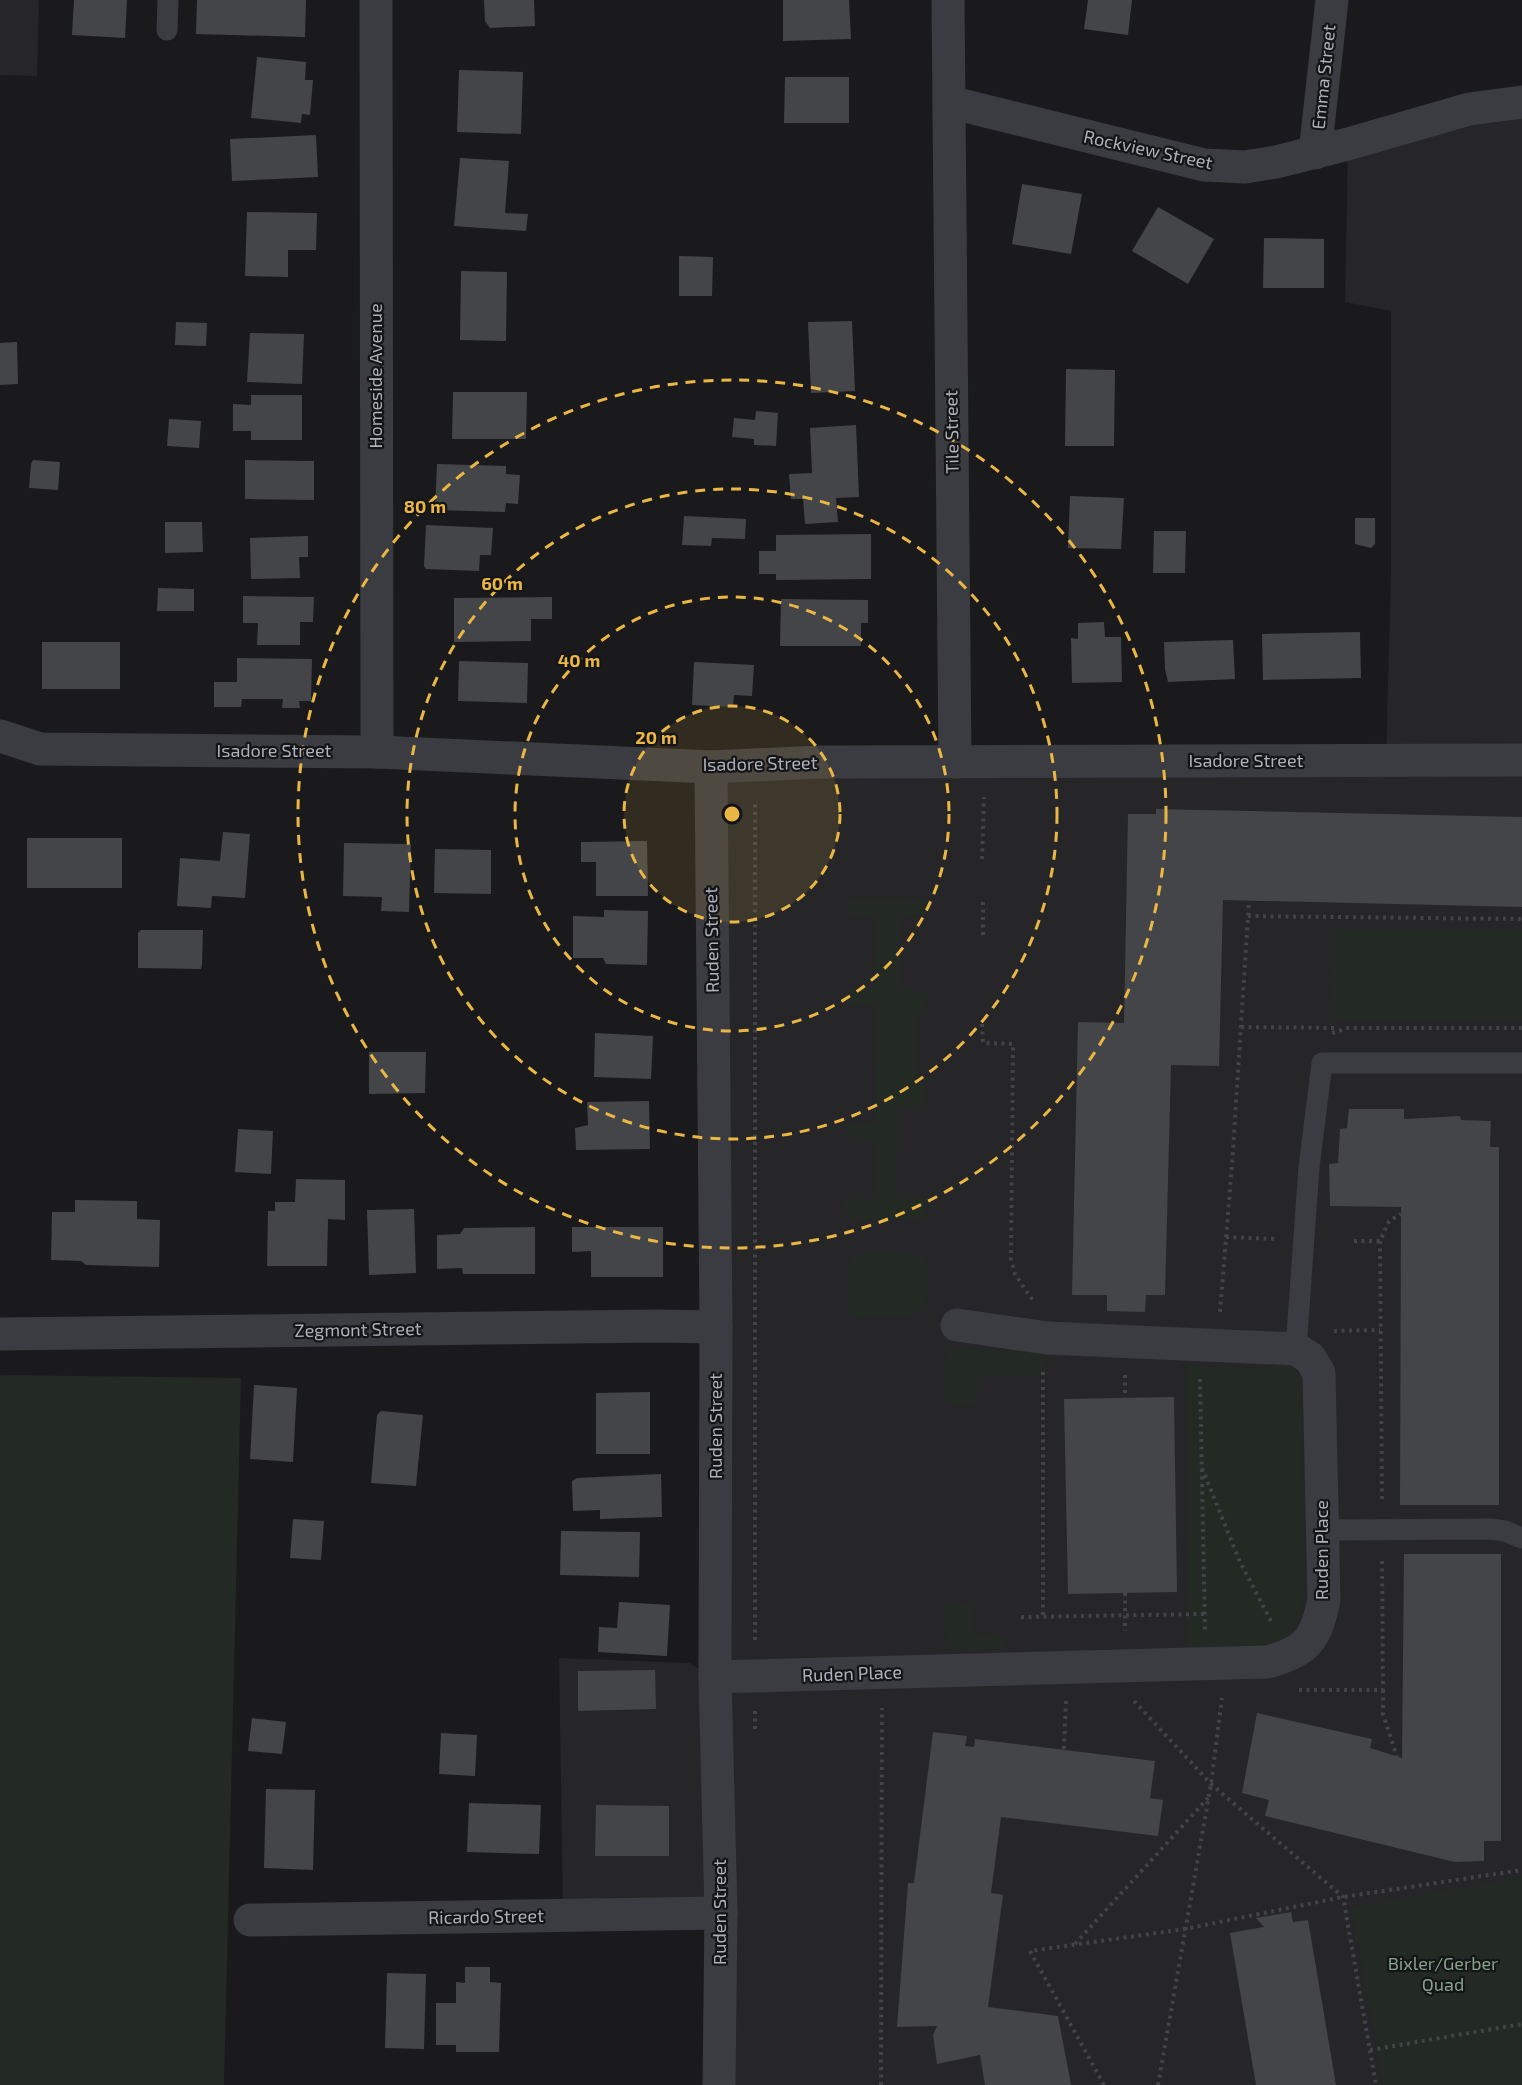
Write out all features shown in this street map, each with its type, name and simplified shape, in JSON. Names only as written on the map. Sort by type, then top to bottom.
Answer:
[{"type":"street","name":"Homeside Avenue","points":[[376,0],[377,752]]},
{"type":"street","name":"Tile Street","points":[[948,0],[955,762]]},
{"type":"street","name":"Emma Street","points":[[1315,153],[1332,0]]},
{"type":"street","name":"Rockview Street","points":[[949,102],[1204,165],[1245,167],[1315,153],[1469,109],[1522,102]]},
{"type":"street","name":"Isadore Street","points":[[0,736],[40,749],[377,752],[711,767],[821,762],[1522,760]]},
{"type":"street","name":"Ruden Street","points":[[711,767],[716,1327],[715,1677],[721,1913],[719,2085]]},
{"type":"street","points":[[957,1325],[1047,1338],[1296,1349]]},
{"type":"street","name":"Zegmont Street","points":[[0,1335],[716,1327]]},
{"type":"street","name":"Ruden Place","points":[[715,1677],[1205,1665],[1267,1662],[1289,1657],[1308,1642],[1319,1624],[1324,1600],[1319,1373],[1310,1358],[1296,1349]]},
{"type":"street","name":"Ricardo Street","points":[[250,1920],[721,1913]]},
{"type":"lane","points":[[167,30],[168,0]]},
{"type":"lane","points":[[1296,1349],[1309,1167],[1322,1063],[1522,1063]]},
{"type":"lane","points":[[1322,1530],[1491,1529],[1505,1531],[1522,1538]]},
{"type":"path","points":[[974,794],[984,794],[982,859]]},
{"type":"path","points":[[755,1677],[754,800],[765,800]]},
{"type":"path","points":[[1220,1314],[1249,901]]},
{"type":"path","points":[[982,902],[983,938]]},
{"type":"path","points":[[1248,916],[1522,919]]},
{"type":"path","points":[[982,1024],[983,1044],[1012,1044],[1011,1259],[1015,1274],[1034,1302]]},
{"type":"path","points":[[1241,1027],[1348,1028]]},
{"type":"path","points":[[1354,1241],[1380,1241],[1389,1221],[1401,1214]]},
{"type":"path","points":[[1226,1237],[1277,1239]]},
{"type":"path","points":[[1333,1331],[1380,1330]]},
{"type":"path","points":[[1042,1375],[1043,1616]]},
{"type":"path","points":[[1125,1375],[1125,1398]]},
{"type":"path","points":[[1021,1617],[1204,1614],[1200,1377]]},
{"type":"path","points":[[1201,1465],[1240,1562],[1289,1657],[1317,1690]]},
{"type":"path","points":[[1125,1593],[1126,1692],[1211,1784],[1343,1897],[1376,2085]]},
{"type":"path","points":[[1158,2085],[1211,1784],[1223,1691],[1205,1665]]},
{"type":"path","points":[[880,1673],[882,1711],[880,2085]]},
{"type":"path","points":[[1383,1690],[1383,1714],[1397,1757]]},
{"type":"path","points":[[1075,1944],[1208,1798]]},
{"type":"path","points":[[1104,2085],[1030,1951],[1185,1929],[1343,1897],[1522,1870]]},
{"type":"path","points":[[1370,2050],[1522,2024]]},
{"type":"shaded area","points":[[0,0],[39,0],[37,76],[0,75]]},
{"type":"shaded area","points":[[1522,102],[1522,2085],[719,2085],[721,1913],[563,1915],[559,1658],[689,1663],[714,1677],[711,767],[1386,760],[1391,571],[1391,311],[1345,302],[1348,144]]},
{"type":"green space","points":[[848,899],[927,900],[927,915],[898,915],[898,990],[927,991],[927,1003],[918,1016],[917,1080],[926,1091],[926,1106],[898,1106],[897,1199],[926,1199],[925,1213],[918,1219],[851,1219],[846,1215],[846,1198],[875,1198],[875,1139],[846,1138],[847,1123],[876,1123],[877,1004],[847,1004],[847,989],[876,989],[877,916],[848,915]]},
{"type":"green space","points":[[1334,929],[1522,929],[1522,1020],[1333,1019]]},
{"type":"green space","points":[[857,1254],[922,1255],[927,1263],[928,1298],[922,1308],[911,1315],[900,1318],[855,1317],[848,1311],[847,1276],[850,1261]]},
{"type":"green space","points":[[953,1349],[1045,1352],[1042,1375],[979,1376],[976,1405],[956,1405],[944,1396],[943,1383],[944,1364]]},
{"type":"green space","points":[[1285,1363],[1294,1368],[1300,1379],[1306,1574],[1298,1620],[1283,1640],[1271,1646],[1195,1648],[1188,1645],[1186,1635],[1188,1585],[1186,1366],[1264,1369]]},
{"type":"green space","points":[[0,1375],[241,1378],[224,2085],[0,2085]]},
{"type":"green space","points":[[968,1605],[971,1609],[973,1633],[1000,1638],[1003,1640],[1003,1645],[999,1649],[971,1651],[953,1649],[945,1634],[943,1619],[946,1608]]},
{"type":"green space","name":"Bixler/Gerber Quad","points":[[1522,1877],[1522,2085],[1383,2085],[1351,1907]]},
{"type":"building","points":[[74,0],[127,0],[125,38],[72,35]]},
{"type":"building","points":[[197,0],[306,0],[305,37],[196,34]]},
{"type":"building","points":[[484,0],[534,0],[535,26],[490,28],[485,21]]},
{"type":"building","points":[[783,0],[849,0],[851,39],[783,41]]},
{"type":"building","points":[[1088,0],[1132,0],[1128,35],[1084,29]]},
{"type":"building","points":[[257,57],[306,62],[305,80],[313,80],[310,115],[302,114],[301,123],[251,118]]},
{"type":"building","points":[[459,70],[523,72],[521,134],[457,132]]},
{"type":"building","points":[[785,77],[849,77],[849,123],[784,123]]},
{"type":"building","points":[[316,135],[318,177],[232,181],[230,139]]},
{"type":"building","points":[[460,158],[509,161],[505,213],[528,214],[526,231],[454,226]]},
{"type":"building","points":[[1022,184],[1082,194],[1071,254],[1012,244]]},
{"type":"building","points":[[1158,207],[1214,239],[1188,284],[1132,251]]},
{"type":"building","points":[[247,212],[317,213],[316,250],[288,250],[288,277],[245,276]]},
{"type":"building","points":[[1264,238],[1324,239],[1324,288],[1263,288]]},
{"type":"building","points":[[679,256],[713,257],[712,296],[679,296]]},
{"type":"building","points":[[461,271],[507,272],[506,341],[460,340]]},
{"type":"building","points":[[852,321],[855,391],[811,393],[808,322]]},
{"type":"building","points":[[176,322],[207,323],[206,346],[175,345]]},
{"type":"building","points":[[250,333],[304,334],[302,384],[247,382]]},
{"type":"building","points":[[17,342],[18,384],[0,385],[0,343]]},
{"type":"building","points":[[1066,369],[1115,370],[1114,446],[1065,446]]},
{"type":"building","points":[[453,392],[527,392],[526,439],[452,439]]},
{"type":"building","points":[[251,395],[302,395],[302,440],[251,440],[251,431],[233,431],[233,404],[251,405]]},
{"type":"building","points":[[756,411],[778,413],[776,446],[754,445],[754,439],[732,437],[734,418],[755,420]]},
{"type":"building","points":[[169,419],[201,421],[199,448],[167,446]]},
{"type":"building","points":[[856,425],[859,497],[836,498],[838,522],[805,524],[803,499],[791,499],[789,474],[812,473],[810,428]]},
{"type":"building","points":[[33,460],[60,462],[58,490],[29,488]]},
{"type":"building","points":[[245,460],[314,461],[314,500],[245,499]]},
{"type":"building","points":[[437,464],[506,466],[506,474],[520,475],[518,504],[506,503],[505,512],[435,510]]},
{"type":"building","points":[[1070,496],[1124,498],[1121,549],[1068,548]]},
{"type":"building","points":[[684,516],[746,519],[745,539],[712,538],[711,546],[682,545]]},
{"type":"building","points":[[1355,518],[1375,518],[1375,544],[1371,548],[1355,544]]},
{"type":"building","points":[[165,522],[202,522],[203,552],[165,553]]},
{"type":"building","points":[[426,525],[493,528],[491,555],[480,555],[479,571],[426,569],[424,566]]},
{"type":"building","points":[[1154,531],[1186,531],[1185,573],[1153,573]]},
{"type":"building","points":[[871,534],[871,579],[776,580],[776,574],[759,574],[759,551],[776,551],[776,535]]},
{"type":"building","points":[[308,536],[308,557],[299,557],[300,578],[251,579],[250,538]]},
{"type":"building","points":[[158,588],[194,589],[194,611],[157,611]]},
{"type":"building","points":[[243,596],[314,597],[313,622],[300,622],[300,645],[257,645],[258,623],[243,623]]},
{"type":"building","points":[[552,597],[552,619],[531,619],[531,641],[454,642],[454,598]]},
{"type":"building","points":[[781,599],[868,600],[868,623],[861,623],[861,646],[780,646]]},
{"type":"building","points":[[1104,622],[1105,637],[1121,637],[1122,682],[1072,683],[1071,638],[1078,639],[1078,623]]},
{"type":"building","points":[[1360,632],[1361,678],[1263,680],[1262,634]]},
{"type":"building","points":[[1233,640],[1235,679],[1168,682],[1164,642]]},
{"type":"building","points":[[42,642],[120,642],[120,689],[42,689]]},
{"type":"building","points":[[237,658],[312,659],[311,701],[299,701],[300,708],[282,708],[283,699],[242,699],[241,707],[214,707],[214,682],[237,682]]},
{"type":"building","points":[[459,661],[528,663],[527,703],[458,701]]},
{"type":"building","points":[[694,662],[754,665],[752,696],[734,695],[733,707],[692,705]]},
{"type":"building","points":[[1156,809],[1522,817],[1522,907],[1223,900],[1219,1066],[1171,1065],[1165,1295],[1146,1295],[1145,1312],[1107,1311],[1107,1295],[1072,1295],[1078,1022],[1124,1023],[1128,814],[1156,814]]},
{"type":"building","points":[[223,832],[250,834],[245,898],[212,896],[211,908],[177,906],[180,858],[220,861]]},
{"type":"building","points":[[27,838],[122,838],[122,888],[27,888]]},
{"type":"building","points":[[647,841],[648,896],[596,896],[596,862],[581,862],[581,842]]},
{"type":"building","points":[[344,843],[411,844],[409,912],[381,911],[382,897],[343,896]]},
{"type":"building","points":[[435,849],[491,850],[491,894],[434,893]]},
{"type":"building","points":[[604,910],[648,911],[647,965],[606,964],[603,958],[573,958],[573,916],[604,917]]},
{"type":"building","points":[[141,930],[203,930],[201,969],[138,968],[138,933]]},
{"type":"building","points":[[595,1033],[653,1036],[651,1079],[594,1077]]},
{"type":"building","points":[[369,1052],[426,1052],[425,1093],[369,1094]]},
{"type":"building","points":[[649,1101],[650,1149],[576,1150],[575,1128],[588,1125],[587,1102]]},
{"type":"building","points":[[1349,1109],[1404,1109],[1404,1119],[1460,1116],[1461,1120],[1491,1121],[1490,1147],[1499,1147],[1499,1505],[1400,1505],[1401,1207],[1330,1206],[1329,1164],[1338,1163],[1340,1129],[1347,1128]]},
{"type":"building","points":[[238,1129],[273,1131],[271,1174],[235,1172]]},
{"type":"building","points":[[296,1179],[345,1180],[345,1220],[328,1219],[327,1266],[267,1266],[268,1211],[275,1211],[275,1202],[295,1202]]},
{"type":"building","points":[[75,1200],[137,1201],[137,1219],[160,1220],[159,1267],[86,1265],[81,1261],[51,1260],[52,1212],[75,1212]]},
{"type":"building","points":[[414,1209],[416,1273],[369,1275],[367,1210]]},
{"type":"building","points":[[535,1227],[535,1274],[463,1274],[462,1268],[437,1269],[437,1235],[460,1234],[464,1228]]},
{"type":"building","points":[[572,1227],[663,1227],[663,1277],[591,1277],[591,1251],[572,1252]]},
{"type":"building","points":[[254,1385],[297,1388],[293,1462],[250,1459]]},
{"type":"building","points":[[650,1392],[650,1454],[596,1454],[596,1393]]},
{"type":"building","points":[[1174,1397],[1177,1592],[1068,1594],[1064,1399]]},
{"type":"building","points":[[381,1411],[423,1415],[416,1486],[371,1483],[377,1415]]},
{"type":"building","points":[[661,1474],[662,1517],[600,1519],[600,1510],[573,1511],[572,1481],[577,1478]]},
{"type":"building","points":[[293,1519],[324,1521],[321,1560],[290,1558]]},
{"type":"building","points":[[561,1531],[640,1532],[639,1577],[560,1575]]},
{"type":"building","points":[[1404,1554],[1501,1554],[1501,1841],[1484,1841],[1484,1861],[1455,1862],[1265,1816],[1269,1800],[1242,1793],[1257,1713],[1372,1739],[1370,1748],[1402,1758]]},
{"type":"building","points":[[619,1602],[670,1605],[667,1656],[598,1652],[599,1627],[617,1628]]},
{"type":"building","points":[[655,1670],[656,1709],[578,1711],[578,1671]]},
{"type":"building","points":[[252,1718],[286,1722],[282,1754],[248,1751]]},
{"type":"building","points":[[933,1732],[967,1736],[965,1746],[974,1747],[975,1739],[1155,1761],[1150,1798],[1163,1800],[1158,1836],[1001,1817],[991,1893],[1003,1895],[988,2007],[1058,2016],[1071,2085],[985,2085],[980,2055],[937,2064],[933,2035],[937,2026],[897,2027],[908,1883],[914,1883]]},
{"type":"building","points":[[441,1733],[477,1735],[475,1776],[439,1774]]},
{"type":"building","points":[[266,1789],[315,1790],[313,1870],[264,1868]]},
{"type":"building","points":[[469,1803],[541,1805],[539,1854],[467,1852]]},
{"type":"building","points":[[596,1805],[669,1806],[669,1856],[595,1856]]},
{"type":"building","points":[[1291,1912],[1293,1922],[1308,1920],[1336,2085],[1256,2085],[1230,1933],[1264,1927],[1256,1918]]},
{"type":"building","points":[[465,1967],[490,1967],[490,1982],[501,1983],[499,2052],[456,2052],[456,2045],[436,2045],[436,2003],[456,2003],[456,1982],[465,1983]]},
{"type":"building","points":[[387,1973],[426,1974],[424,2049],[385,2048]]}]
